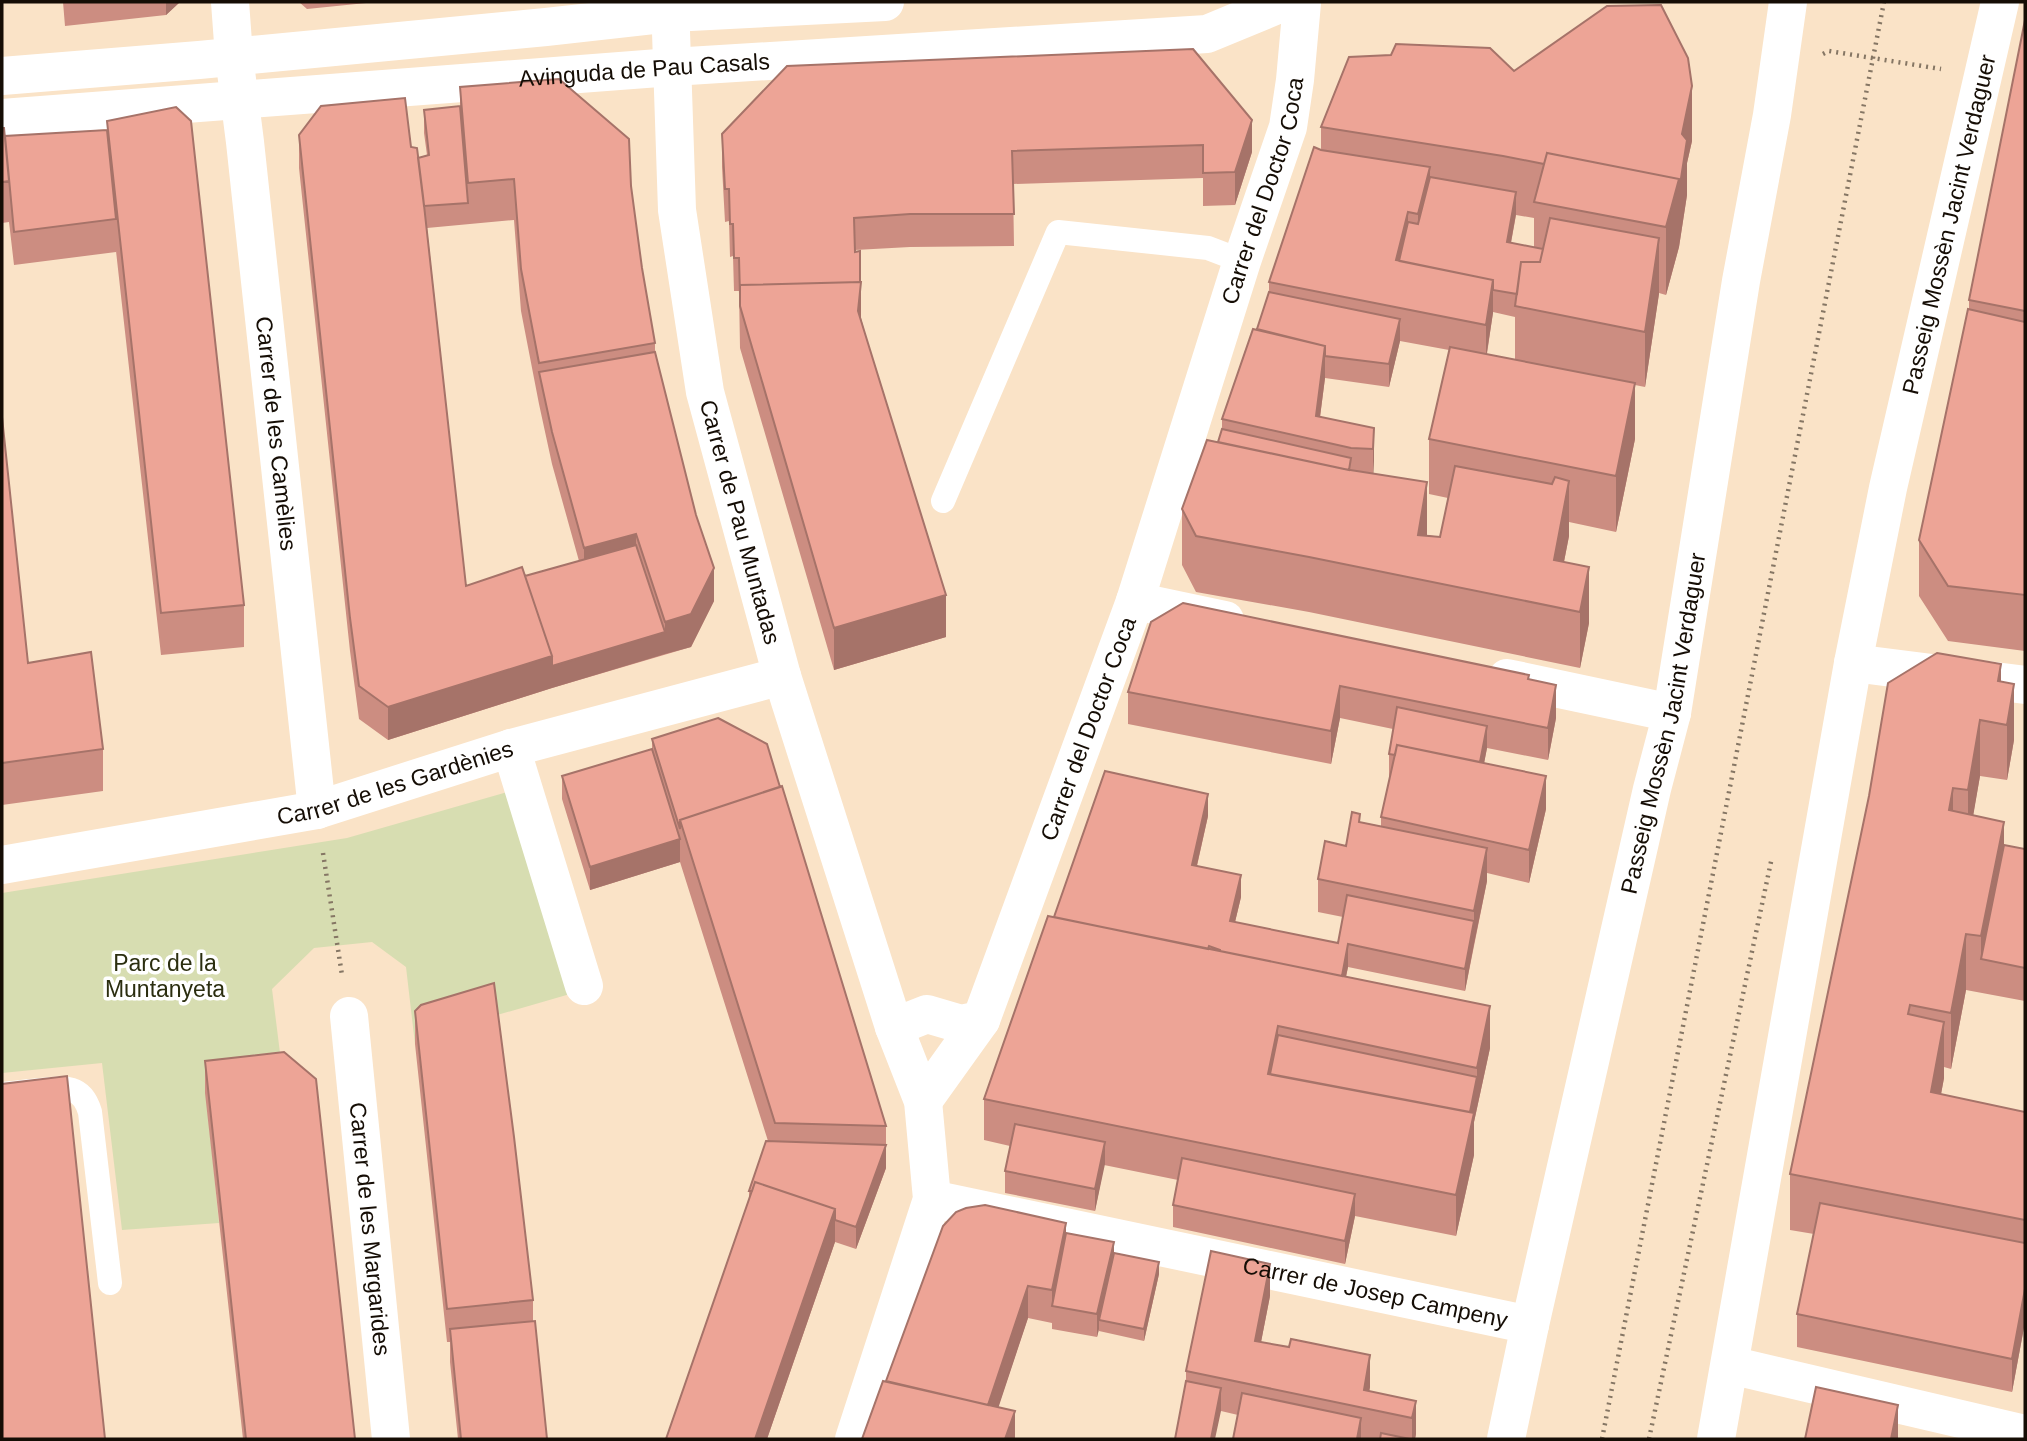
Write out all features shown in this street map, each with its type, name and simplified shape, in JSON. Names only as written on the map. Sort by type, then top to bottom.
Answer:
[{"type":"street","name":"Carrer de les Camèlies","points":[[230,2],[317,810]]},
{"type":"street","points":[[2,76],[546,27],[671,7],[884,2]]},
{"type":"street","name":"Avinguda de Pau Casals","points":[[2,118],[672,67],[1207,34],[1293,2]]},
{"type":"street","name":"Carrer del Doctor Coca","points":[[923,1101],[981,1020],[1135,601],[1242,261],[1288,127],[1295,80],[1293,2]]},
{"type":"street","name":"Passeig Mossèn Jacint Verdaguer","points":[[1506,1439],[1652,789],[1672,713],[1741,281],[1772,115],[1788,2]]},
{"type":"street","name":"Passeig Mossèn Jacint Verdaguer","points":[[1716,1439],[1853,663],[1888,488],[2000,2]]},
{"type":"street","name":"Carrer de Pau Muntadas","points":[[671,7],[677,210],[705,392],[782,676],[894,1027],[923,1101]]},
{"type":"street","points":[[1135,601],[1256,626]]},
{"type":"street","points":[[1853,663],[2025,685]]},
{"type":"street","points":[[1471,671],[1672,713]]},
{"type":"street","name":"Carrer de les Gardènies","points":[[2,865],[317,810],[511,748],[782,676]]},
{"type":"street","points":[[511,748],[584,986]]},
{"type":"street","points":[[894,1027],[927,1014],[961,1024],[981,1020]]},
{"type":"street","name":"Carrer de les Margarides","points":[[349,1016],[391,1439]]},
{"type":"street","points":[[854,1439],[932,1199],[923,1101]]},
{"type":"street","name":"Carrer de Josep Campeny","points":[[932,1199],[1530,1325]]},
{"type":"street","points":[[1730,1365],[2025,1434]]},
{"type":"lane","points":[[943,501],[1058,232],[1208,248],[1242,261]]},
{"type":"lane","points":[[2,1094],[61,1087],[81,1094],[87,1102],[110,1283]]},
{"type":"path","points":[[1602,1439],[1884,2]]},
{"type":"path","points":[[1820,56],[1829,51],[1984,75]]},
{"type":"path","points":[[317,810],[349,1016]]},
{"type":"green space","name":"Parc de la Muntanyeta","points":[[511,791],[570,994],[421,1037],[415,1044],[406,967],[372,942],[314,948],[272,989],[284,1085],[206,1094],[219,1223],[122,1230],[102,1063],[2,1073],[2,893],[347,838]]},
{"type":"building","points":[[1661,5],[1688,58],[1692,86],[1682,134],[1687,140],[1679,191],[1679,179],[1547,153],[1544,164],[1321,127],[1349,57],[1391,55],[1396,44],[1490,48],[1514,71],[1607,6]]},
{"type":"building","points":[[2025,20],[2025,311],[1969,300]]},
{"type":"building","points":[[1193,49],[1252,120],[1235,172],[1203,173],[1203,145],[1012,151],[1014,214],[910,214],[854,218],[855,252],[860,251],[860,282],[740,285],[740,294],[739,258],[734,258],[729,189],[725,189],[722,134],[787,66]]},
{"type":"building","points":[[559,79],[629,139],[631,186],[655,343],[539,363],[521,269],[514,179],[468,183],[460,87]]},
{"type":"building","points":[[405,98],[411,147],[417,148],[423,196],[466,586],[522,567],[552,656],[388,707],[359,686],[299,135],[321,106]]},
{"type":"building","points":[[460,106],[468,203],[424,206],[418,158],[429,155],[424,110]]},
{"type":"building","points":[[176,107],[191,121],[244,605],[161,613],[107,121]]},
{"type":"building","points":[[2,128],[9,181],[2,182]]},
{"type":"building","points":[[107,130],[116,219],[14,232],[5,136]]},
{"type":"building","points":[[1314,147],[1430,167],[1418,214],[1408,212],[1396,260],[1493,280],[1486,325],[1269,282]]},
{"type":"building","points":[[1547,153],[1679,179],[1666,227],[1534,202]]},
{"type":"building","points":[[1430,177],[1516,192],[1507,242],[1543,249],[1540,262],[1521,262],[1517,294],[1493,290],[1493,280],[1399,261],[1408,222],[1418,224]]},
{"type":"building","points":[[1550,218],[1659,238],[1645,332],[1515,306],[1521,262],[1540,262]]},
{"type":"building","points":[[861,282],[858,311],[946,595],[834,628],[740,306],[740,285]]},
{"type":"building","points":[[1269,292],[1400,319],[1389,364],[1325,356],[1325,346],[1257,329]]},
{"type":"building","points":[[1968,309],[2025,322],[2025,595],[1948,586],[1919,540]]},
{"type":"building","points":[[1253,329],[1325,346],[1316,416],[1374,428],[1373,449],[1351,448],[1222,419]]},
{"type":"building","points":[[1450,347],[1635,383],[1616,476],[1429,439]]},
{"type":"building","points":[[655,352],[696,515],[714,568],[691,614],[665,622],[636,534],[584,548],[552,432],[539,372]]},
{"type":"building","points":[[2,417],[28,663],[91,652],[103,749],[2,763]]},
{"type":"building","points":[[1222,429],[1351,458],[1349,470],[1218,442]]},
{"type":"building","points":[[1207,440],[1344,469],[1427,482],[1418,535],[1440,537],[1455,466],[1552,484],[1555,477],[1569,481],[1554,560],[1589,567],[1580,612],[1196,536],[1182,509]]},
{"type":"building","points":[[636,545],[665,632],[552,666],[552,656],[525,576]]},
{"type":"building","points":[[1183,603],[1529,675],[1528,679],[1556,685],[1548,728],[1340,686],[1331,731],[1128,692],[1151,622]]},
{"type":"building","points":[[1937,653],[2001,664],[1998,681],[2014,684],[2007,725],[1980,720],[1968,790],[1953,788],[1949,810],[2004,822],[1981,936],[1966,934],[1951,1013],[1910,1005],[1908,1014],[1944,1022],[1931,1092],[2025,1112],[2025,1220],[1790,1174],[1869,796],[1888,683]]},
{"type":"building","points":[[1397,707],[1487,726],[1480,762],[1397,745],[1395,755],[1389,754]]},
{"type":"building","points":[[718,718],[767,744],[780,787],[680,820],[680,829],[652,739]]},
{"type":"building","points":[[1397,745],[1546,776],[1529,850],[1381,817]]},
{"type":"building","points":[[652,749],[680,839],[590,867],[562,776]]},
{"type":"building","points":[[1105,771],[1208,794],[1192,865],[1241,875],[1230,921],[1338,943],[1347,895],[1474,921],[1465,969],[1348,944],[1342,976],[1220,951],[1209,946],[1208,949],[1054,917]]},
{"type":"building","points":[[782,786],[886,1126],[775,1123],[680,820]]},
{"type":"building","points":[[1352,812],[1360,814],[1359,822],[1487,848],[1474,911],[1318,879],[1325,841],[1346,846]]},
{"type":"building","points":[[2004,845],[2025,849],[2025,968],[1981,959]]},
{"type":"building","points":[[1048,916],[1490,1006],[1477,1068],[1278,1026],[1268,1074],[1474,1113],[1456,1195],[984,1099]]},
{"type":"building","points":[[494,983],[533,1300],[447,1309],[415,1011],[421,1005]]},
{"type":"building","points":[[1278,1035],[1477,1077],[1470,1112],[1270,1074]]},
{"type":"building","points":[[284,1052],[316,1079],[355,1439],[246,1439],[205,1061]]},
{"type":"building","points":[[67,1076],[105,1439],[2,1439],[2,1084]]},
{"type":"building","points":[[1015,1124],[1105,1142],[1095,1189],[1005,1171]]},
{"type":"building","points":[[766,1141],[886,1145],[856,1227],[835,1220],[835,1209],[755,1182],[752,1191],[749,1191]]},
{"type":"building","points":[[1182,1158],[1355,1194],[1345,1241],[1173,1205]]},
{"type":"building","points":[[755,1182],[835,1209],[755,1439],[666,1439]]},
{"type":"building","points":[[1820,1203],[2025,1243],[2025,1289],[2012,1359],[1797,1314]]},
{"type":"building","points":[[985,1205],[1066,1223],[1052,1290],[1028,1286],[988,1405],[886,1381],[943,1226],[956,1212]]},
{"type":"building","points":[[1066,1233],[1114,1242],[1097,1314],[1052,1306]]},
{"type":"building","points":[[1211,1251],[1270,1264],[1255,1341],[1289,1347],[1291,1339],[1370,1355],[1364,1390],[1416,1401],[1412,1418],[1186,1371]]},
{"type":"building","points":[[1114,1253],[1159,1262],[1144,1329],[1099,1320]]},
{"type":"building","points":[[535,1321],[547,1439],[461,1439],[450,1329]]},
{"type":"building","points":[[883,1381],[1015,1411],[1005,1439],[862,1439]]},
{"type":"building","points":[[1186,1381],[1221,1388],[1211,1439],[1175,1439]]},
{"type":"building","points":[[1816,1387],[1898,1405],[1891,1439],[1805,1439]]},
{"type":"building","points":[[1242,1393],[1361,1418],[1357,1439],[1233,1439]]},
{"type":"building","points":[[1381,1433],[1410,1439],[1380,1439]]}]
